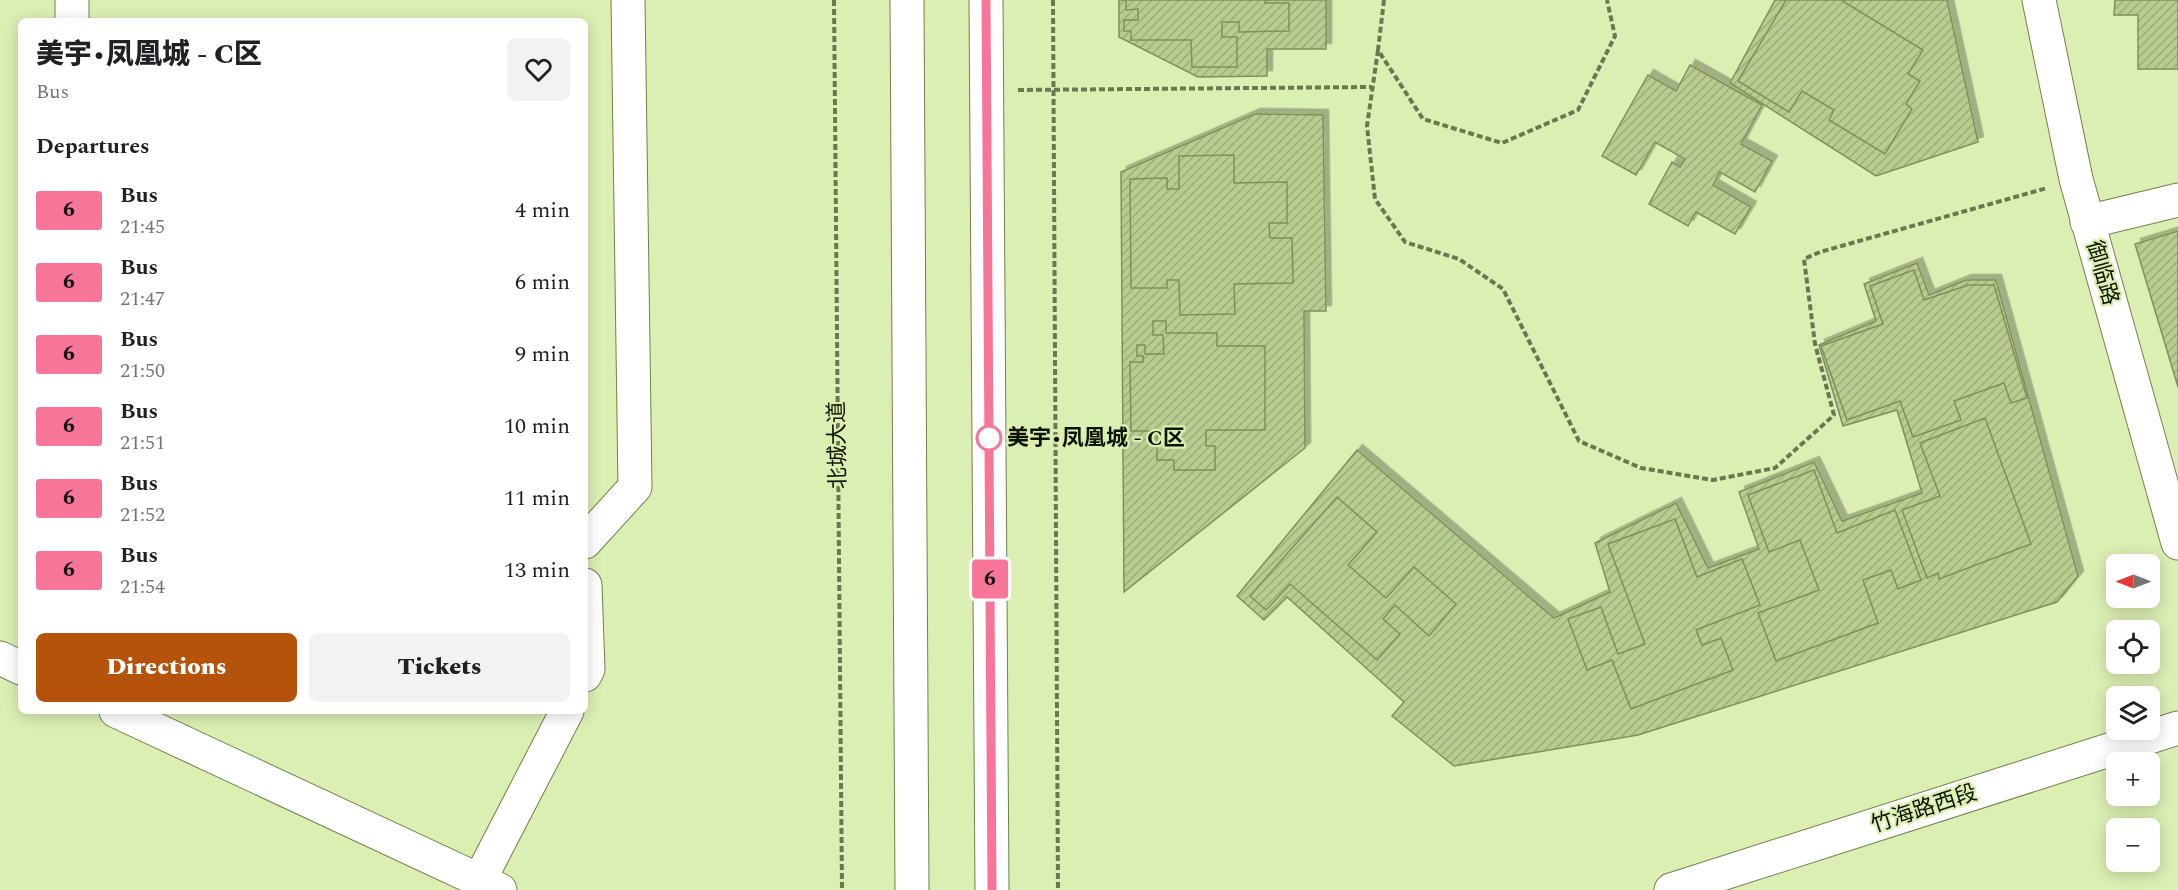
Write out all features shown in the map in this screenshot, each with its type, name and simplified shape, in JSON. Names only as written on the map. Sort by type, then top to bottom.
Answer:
[{"type":"main road","points":[[72,0],[72,18]]},
{"type":"main road","points":[[588,539],[635,487],[628,0]]},
{"type":"main road","points":[[907,0],[912,890]]},
{"type":"main road","points":[[986,0],[992,890]]},
{"type":"main road","name":"御临路","points":[[2039,0],[2087,222],[2170,482],[2178,543]]},
{"type":"main road","points":[[2087,222],[2178,200]]},
{"type":"main road","points":[[0,658],[18,667]]},
{"type":"main road","points":[[122,714],[489,885],[566,714]]},
{"type":"main road","name":"竹海路西段","points":[[1671,890],[2178,728]]},
{"type":"path","name":"北城大道","points":[[834,0],[842,890]]},
{"type":"path","points":[[1053,0],[1058,890]]},
{"type":"path","points":[[1384,0],[1366,126],[1375,199],[1405,242],[1459,259],[1503,289],[1579,441],[1641,468],[1713,480],[1775,468],[1834,415],[1815,345],[1804,259],[1820,252],[2076,179]]},
{"type":"path","points":[[1378,50],[1423,119],[1502,143],[1578,110],[1615,36],[1606,0]]},
{"type":"path","points":[[986,91],[1371,87]]},
{"type":"building","points":[[1119,0],[1326,0],[1326,49],[1267,49],[1267,76],[1198,77],[1119,37]]},
{"type":"building","points":[[1126,0],[1265,0],[1265,3],[1289,3],[1289,31],[1239,32],[1239,22],[1222,22],[1222,37],[1237,37],[1237,67],[1192,67],[1191,40],[1131,40],[1131,31],[1124,31],[1124,20],[1138,20],[1138,9],[1126,10]]},
{"type":"building","points":[[1775,0],[1947,0],[1978,142],[1876,176],[1730,83]]},
{"type":"building","points":[[1786,0],[1841,0],[1923,50],[1908,74],[1920,81],[1906,104],[1912,109],[1885,154],[1829,120],[1834,110],[1802,91],[1789,112],[1738,81]]},
{"type":"building","points":[[2115,0],[2178,0],[2178,69],[2138,69],[2138,15],[2114,15]]},
{"type":"building","points":[[1690,65],[1762,105],[1741,144],[1772,161],[1755,192],[1720,172],[1713,185],[1751,207],[1735,234],[1696,212],[1688,226],[1649,204],[1672,162],[1680,167],[1685,159],[1655,142],[1636,175],[1602,156],[1648,75],[1676,91]]},
{"type":"building","points":[[1255,114],[1323,115],[1326,311],[1304,311],[1305,448],[1124,592],[1121,172]]},
{"type":"building","points":[[1234,155],[1234,183],[1287,182],[1287,223],[1269,223],[1270,238],[1292,238],[1293,283],[1234,284],[1235,314],[1180,315],[1179,280],[1167,280],[1167,288],[1131,288],[1130,179],[1167,178],[1167,189],[1179,189],[1179,156]]},
{"type":"building","points":[[2178,231],[2178,387],[2135,244]]},
{"type":"building","points":[[1917,263],[1929,295],[1966,280],[1996,280],[2078,576],[2057,602],[1638,735],[1454,766],[1392,716],[1404,702],[1287,597],[1264,620],[1237,596],[1357,450],[1554,618],[1610,592],[1595,543],[1676,503],[1708,568],[1759,549],[1739,492],[1814,462],[1842,521],[1922,493],[1897,410],[1843,426],[1819,345],[1876,321],[1864,284]]},
{"type":"building","points":[[1914,270],[1924,300],[1968,285],[1994,285],[2027,398],[2011,403],[2004,383],[1954,401],[1961,420],[1913,437],[1900,401],[1847,420],[1821,346],[1883,324],[1870,286]]},
{"type":"building","points":[[1153,321],[1166,321],[1166,333],[1217,333],[1217,346],[1265,346],[1265,430],[1206,430],[1206,446],[1215,446],[1215,470],[1174,470],[1174,460],[1157,460],[1157,431],[1131,431],[1130,362],[1143,362],[1143,356],[1137,356],[1137,345],[1145,345],[1145,354],[1164,354],[1163,335],[1153,335]]},
{"type":"building","points":[[1985,418],[2031,544],[1939,579],[1938,573],[1927,578],[1902,510],[1940,496],[1920,443]]},
{"type":"building","points":[[1814,470],[1837,533],[1895,510],[1921,580],[1898,589],[1891,570],[1863,580],[1878,623],[1776,661],[1758,613],[1819,590],[1800,540],[1769,552],[1748,495]]},
{"type":"building","points":[[1337,497],[1377,532],[1348,565],[1386,598],[1414,567],[1456,604],[1429,636],[1395,605],[1383,619],[1400,634],[1377,660],[1290,584],[1266,610],[1250,596]]},
{"type":"building","points":[[1675,519],[1697,577],[1742,559],[1760,605],[1696,630],[1702,645],[1721,638],[1733,670],[1631,709],[1612,660],[1587,670],[1568,619],[1601,607],[1618,654],[1645,644],[1608,544]]},
{"type":"bus line","name":"6","points":[[986,0],[992,890]]},
{"type":"place","name":"美宇•凤凰城 - C区","points":[[989,438]]}]
